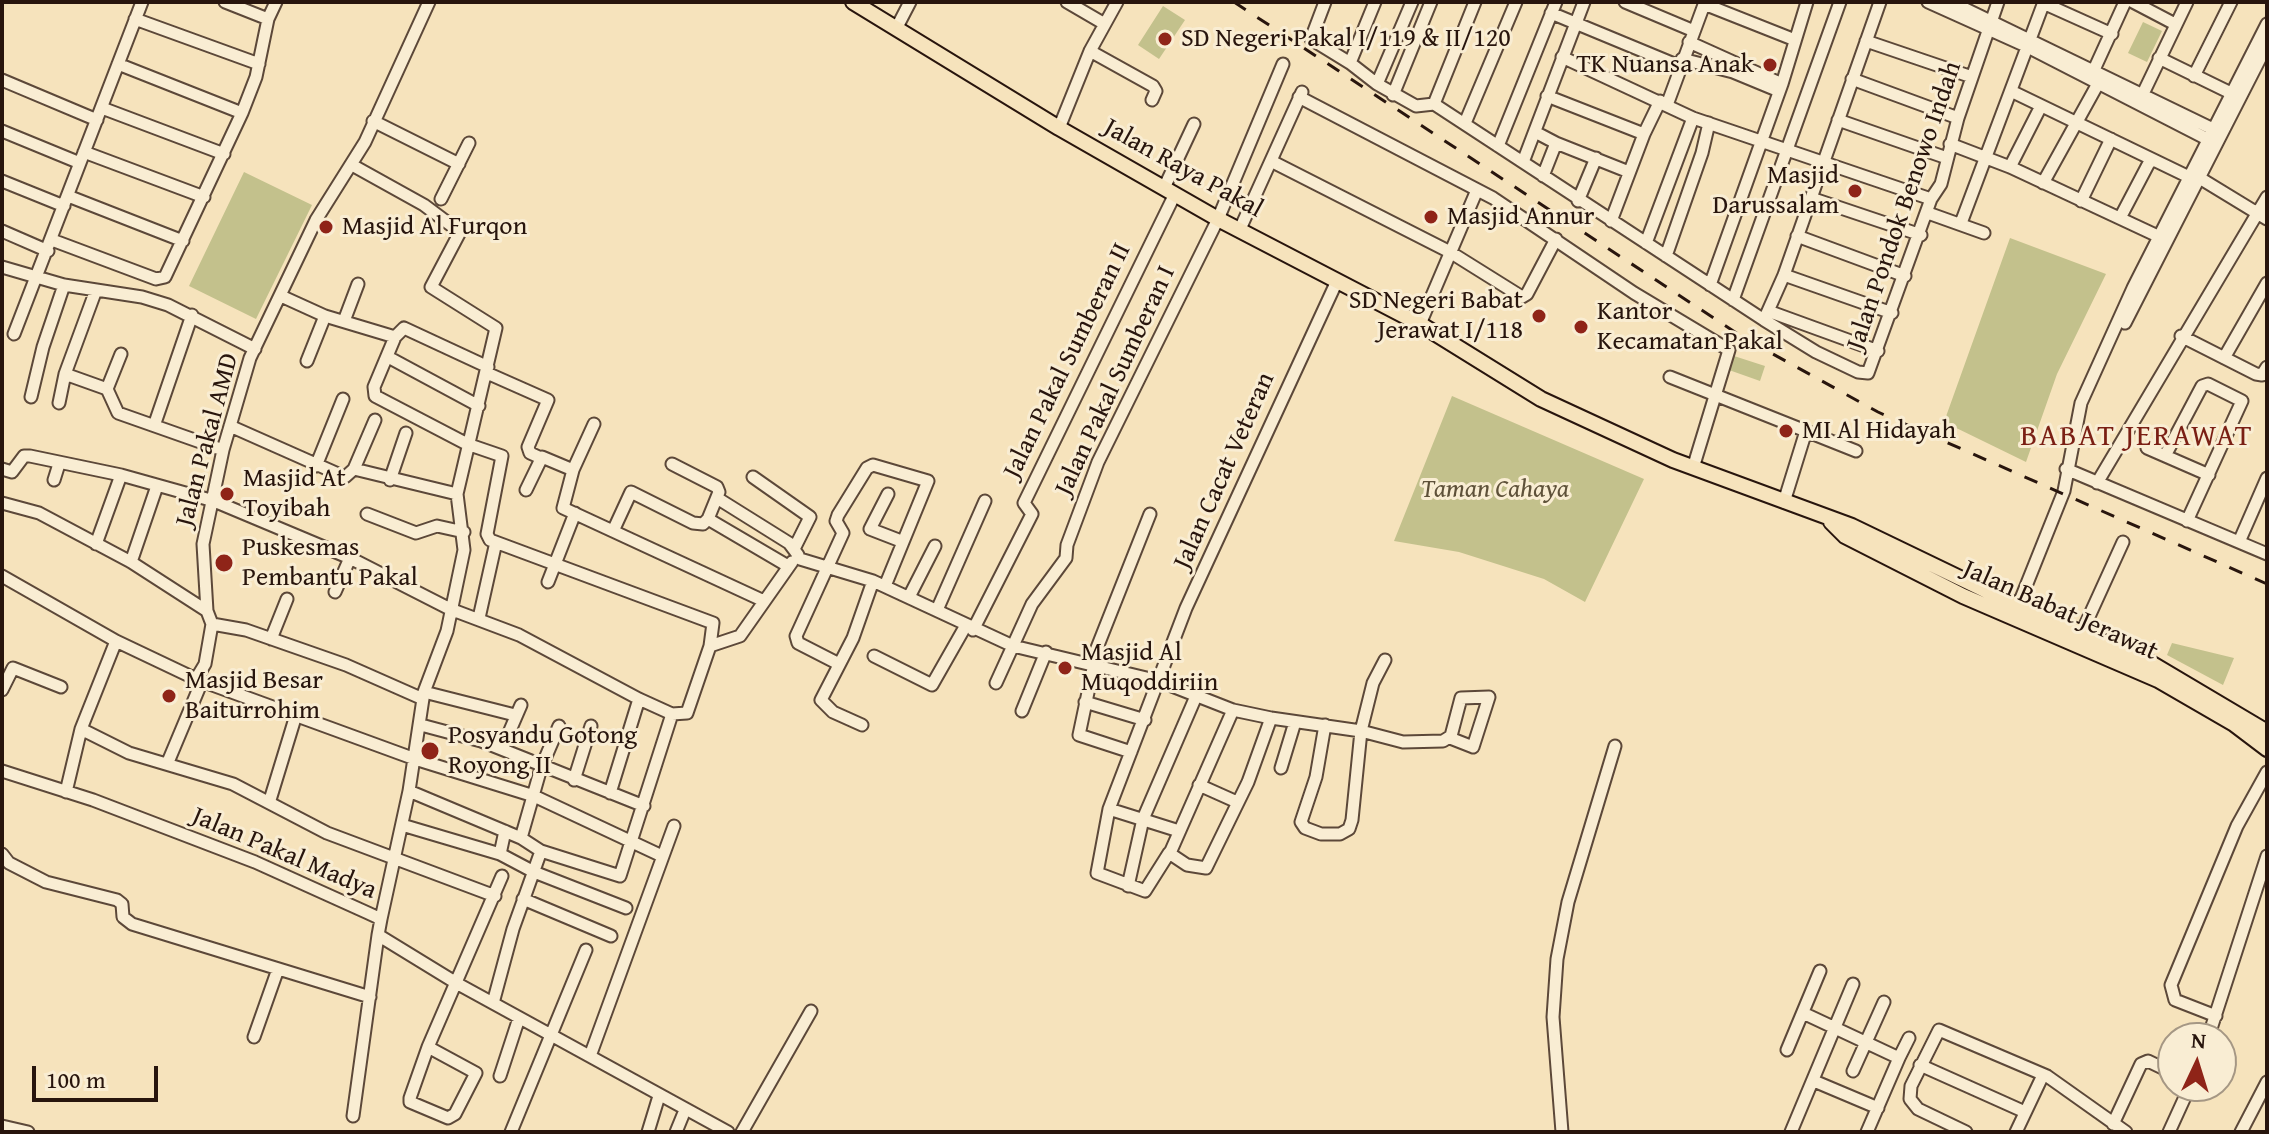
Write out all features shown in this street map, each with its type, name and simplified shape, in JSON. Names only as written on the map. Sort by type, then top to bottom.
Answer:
[{"type":"main road","name":"Jalan Raya Pakal","points":[[853,2],[1169,191],[1216,223],[1240,229],[1332,290],[1420,324],[1495,369]]},
{"type":"main road","name":"Jalan Babat Jerawat","points":[[1495,369],[1554,405],[1693,468],[1831,521],[1852,526],[1920,556],[2018,606],[2168,671],[2267,732]]},
{"type":"main road","name":"Jalan Babat Jerawat","points":[[1831,521],[1845,536],[1963,596],[2158,680],[2234,724],[2267,749]]},
{"type":"street","points":[[14,334],[142,2]]},
{"type":"street","points":[[225,2],[268,19]]},
{"type":"street","points":[[2,231],[156,279],[165,277],[242,113],[259,64],[268,19],[276,2]]},
{"type":"street","name":"Jalan Pakal AMD","points":[[212,624],[207,611],[203,544],[223,450],[255,349],[316,220],[352,165],[429,2]]},
{"type":"street","points":[[896,29],[910,2]]},
{"type":"street","points":[[1067,2],[1103,23]]},
{"type":"street","points":[[1059,128],[1090,51],[1117,2]]},
{"type":"street","points":[[1325,2],[1311,39],[1393,95],[1421,107],[1434,104],[1475,2]]},
{"type":"street","points":[[1350,63],[1375,2]]},
{"type":"street","points":[[1377,84],[1412,2]]},
{"type":"street","points":[[1393,95],[1431,2]]},
{"type":"street","points":[[1465,123],[1516,2]]},
{"type":"street","points":[[1523,162],[1584,2]]},
{"type":"street","points":[[1625,2],[1779,84]]},
{"type":"street","points":[[1707,283],[1807,2]]},
{"type":"street","points":[[1733,300],[1840,2]]},
{"type":"street","points":[[1878,351],[1766,316],[1784,275],[1880,2]]},
{"type":"street","points":[[1928,2],[2029,44],[2215,136]]},
{"type":"street","points":[[1951,2],[1990,26]]},
{"type":"street","name":"Jalan Pondok Benowo Indah","points":[[1434,104],[1733,300],[1766,316],[1858,372],[1870,372],[1921,235],[1931,199],[1941,184],[1958,118],[1998,2]]},
{"type":"street","points":[[2043,183],[2077,123],[2098,77],[2125,2]]},
{"type":"street","points":[[2140,99],[2187,2]]},
{"type":"street","points":[[2194,76],[2231,2]]},
{"type":"street","points":[[1611,221],[1644,134],[1664,103],[1705,3],[1795,40]]},
{"type":"street","points":[[1961,223],[2013,92],[2043,3],[2112,34]]},
{"type":"street","points":[[2139,3],[2175,24]]},
{"type":"street","points":[[1498,146],[1554,8],[1576,22],[1680,63],[1779,84]]},
{"type":"street","points":[[135,19],[259,64]]},
{"type":"street","points":[[2236,96],[2267,24]]},
{"type":"street","points":[[1866,41],[1972,77]]},
{"type":"street","points":[[2018,606],[2062,496],[2081,403],[2215,136],[2267,45]]},
{"type":"street","points":[[1090,51],[1153,86],[1156,91],[1152,100]]},
{"type":"street","points":[[1562,57],[1693,118],[1931,199]]},
{"type":"street","points":[[2159,58],[2236,96]]},
{"type":"street","points":[[118,64],[242,113]]},
{"type":"street","name":"Jalan Pakal Sumberan I","points":[[996,683],[1032,604],[1066,558],[1067,545],[1098,462],[1216,223],[1283,64]]},
{"type":"street","points":[[1852,79],[1958,118]]},
{"type":"street","points":[[2,80],[97,120]]},
{"type":"street","points":[[2013,92],[2194,177],[2262,216]]},
{"type":"street","points":[[1240,229],[1300,94],[1534,223],[1729,350],[1693,468]]},
{"type":"street","points":[[1547,96],[1644,134]]},
{"type":"street","points":[[2010,167],[2041,106]]},
{"type":"street","points":[[102,108],[224,154]]},
{"type":"street","points":[[1646,243],[1693,118]]},
{"type":"street","points":[[1838,120],[1947,158]]},
{"type":"street","points":[[373,121],[459,164]]},
{"type":"street","points":[[1666,256],[1702,153],[1709,123]]},
{"type":"street","points":[[1169,191],[1194,124]]},
{"type":"street","points":[[2,131],[204,197]]},
{"type":"street","points":[[1535,132],[1629,172]]},
{"type":"street","points":[[2081,201],[2111,139]]},
{"type":"street","points":[[441,199],[469,143]]},
{"type":"street","points":[[1543,176],[1556,143]]},
{"type":"street","points":[[1950,144],[2010,167],[2163,238]]},
{"type":"street","points":[[1578,201],[1596,158]]},
{"type":"street","points":[[2120,218],[2151,159]]},
{"type":"street","points":[[1271,161],[1450,252],[1524,297],[1556,239]]},
{"type":"street","points":[[352,165],[424,205],[460,232],[431,287],[494,324],[493,373],[479,406],[457,494],[464,550],[447,631],[424,696],[396,859],[381,919]]},
{"type":"street","points":[[2,181],[183,241]]},
{"type":"street","points":[[1420,324],[1477,190]]},
{"type":"street","name":"Jalan Pakal Sumberan II","points":[[969,628],[1032,514],[1024,503],[1169,191]]},
{"type":"street","points":[[2097,483],[2181,336],[2262,216],[2267,197]]},
{"type":"street","points":[[1811,198],[1921,235]]},
{"type":"street","points":[[1928,213],[1984,233]]},
{"type":"street","points":[[1797,236],[1905,276]]},
{"type":"street","points":[[3,269],[64,285],[142,297],[192,315],[255,349]]},
{"type":"street","points":[[1784,275],[1892,313]]},
{"type":"street","points":[[2224,358],[2267,283]]},
{"type":"street","points":[[344,321],[358,284]]},
{"type":"street","points":[[31,397],[43,347],[64,285]]},
{"type":"street","points":[[59,403],[65,374],[96,290]]},
{"type":"street","name":"Jalan Cacat Veteran","points":[[1128,886],[1096,871],[1109,809],[1192,595],[1332,290]]},
{"type":"street","points":[[281,296],[325,316],[395,337]]},
{"type":"street","points":[[155,423],[192,315]]},
{"type":"street","points":[[307,361],[325,316]]},
{"type":"street","points":[[2,469],[14,470],[24,456],[121,475],[214,501],[350,558],[672,714],[683,714],[689,710],[710,646],[712,622],[496,542],[487,534],[504,458],[471,445],[375,396],[374,387],[395,337],[404,328],[548,400],[528,447],[530,453],[573,470]]},
{"type":"street","points":[[2181,336],[2256,374],[2262,375],[2267,367]]},
{"type":"street","points":[[107,389],[121,354]]},
{"type":"street","points":[[388,357],[479,406]]},
{"type":"street","points":[[65,374],[107,389],[118,413],[155,423],[223,450]]},
{"type":"street","points":[[1670,377],[1856,451]]},
{"type":"street","points":[[2166,454],[2202,386],[2208,384],[2243,402],[2187,521]]},
{"type":"street","points":[[316,466],[343,399]]},
{"type":"street","points":[[230,426],[275,443],[316,466],[345,477],[354,469],[375,420]]},
{"type":"street","points":[[594,424],[573,470],[562,507],[764,601]]},
{"type":"street","points":[[1784,502],[1806,431]]},
{"type":"street","points":[[390,480],[406,433]]},
{"type":"street","points":[[2147,448],[2209,475]]},
{"type":"street","points":[[526,490],[541,458]]},
{"type":"street","points":[[54,480],[59,464]]},
{"type":"street","points":[[613,531],[631,492],[693,523],[703,524],[708,519],[718,490],[712,483],[672,464]]},
{"type":"street","points":[[839,664],[798,643],[796,638],[843,533],[837,517],[867,468],[873,465],[928,481],[885,586]]},
{"type":"street","points":[[354,469],[457,494]]},
{"type":"street","points":[[2066,469],[2267,554]]},
{"type":"street","points":[[96,544],[121,475]]},
{"type":"street","points":[[710,646],[738,638],[797,554],[810,517],[753,477]]},
{"type":"street","points":[[2239,542],[2267,478]]},
{"type":"street","points":[[131,562],[157,486]]},
{"type":"street","points":[[888,494],[870,529],[901,541]]},
{"type":"street","points":[[717,498],[797,554],[828,568],[885,586],[969,628],[1013,646],[1159,681],[1233,710],[1361,731],[1403,742],[1450,738],[1473,747],[1489,697],[1461,698],[1450,738]]},
{"type":"street","points":[[937,610],[985,501]]},
{"type":"street","points":[[2,503],[39,513],[131,562],[207,611]]},
{"type":"street","points":[[548,582],[575,513]]},
{"type":"street","points":[[367,514],[416,533],[437,526],[464,532]]},
{"type":"street","points":[[1131,752],[1080,737],[1093,664],[1150,514]]},
{"type":"street","points":[[708,519],[788,566]]},
{"type":"street","points":[[479,618],[496,542]]},
{"type":"street","points":[[2082,632],[2123,542]]},
{"type":"street","points":[[909,597],[935,546]]},
{"type":"street","points":[[335,592],[350,558]]},
{"type":"street","points":[[2,576],[116,641],[199,680],[415,759],[534,796],[662,856]]},
{"type":"street","points":[[862,725],[821,702],[853,638],[873,581]]},
{"type":"street","points":[[271,639],[287,599]]},
{"type":"street","points":[[168,762],[205,664],[212,624],[246,630],[424,696],[518,710],[502,749]]},
{"type":"street","points":[[874,656],[932,685],[969,628]]},
{"type":"street","points":[[66,792],[81,729],[116,641]]},
{"type":"street","points":[[1022,711],[1046,652]]},
{"type":"street","points":[[1325,725],[1316,777],[1301,822],[1305,828],[1321,834],[1340,834],[1349,829],[1352,820],[1361,731],[1373,683],[1385,660]]},
{"type":"street","points":[[2,690],[7,666],[61,687]]},
{"type":"street","points":[[1197,694],[1143,819],[1128,886],[1148,891],[1165,855],[1170,853],[1233,710]]},
{"type":"street","points":[[610,793],[639,699]]},
{"type":"street","points":[[1085,702],[1145,720]]},
{"type":"street","points":[[409,791],[521,838],[541,851],[617,876],[624,871],[672,714]]},
{"type":"street","points":[[270,800],[296,715]]},
{"type":"street","points":[[1170,853],[1187,865],[1206,868],[1251,776],[1271,718]]},
{"type":"street","points":[[1281,768],[1295,722]]},
{"type":"street","points":[[421,725],[502,749],[541,768],[644,806]]},
{"type":"street","points":[[521,838],[541,768],[559,726]]},
{"type":"street","points":[[574,780],[591,726]]},
{"type":"street","points":[[81,729],[129,753],[168,762],[270,800],[327,833],[495,896]]},
{"type":"street","points":[[1562,1132],[1553,1017],[1557,959],[1568,902],[1615,746]]},
{"type":"street","name":"Jalan Pakal Madya","points":[[2,771],[255,862],[381,919],[378,935],[458,984],[715,1129],[728,1132]]},
{"type":"street","points":[[2216,1016],[2175,1000],[2171,985],[2237,826],[2267,772]]},
{"type":"street","points":[[1199,785],[1237,802]]},
{"type":"street","points":[[1109,809],[1179,831]]},
{"type":"street","points":[[402,825],[500,854],[534,872],[626,908]]},
{"type":"street","points":[[590,1056],[674,826]]},
{"type":"street","points":[[500,854],[505,831]]},
{"type":"street","points":[[493,1003],[523,899],[541,851]]},
{"type":"street","points":[[2,854],[9,863],[46,882],[117,900],[122,904],[123,917],[132,924],[370,997]]},
{"type":"street","points":[[2214,1022],[2267,856]]},
{"type":"street","points":[[428,1047],[476,1073],[455,1114],[448,1118],[410,1100],[428,1047],[458,984],[502,876]]},
{"type":"street","points":[[523,899],[611,936]]},
{"type":"street","points":[[353,1116],[378,935]]},
{"type":"street","points":[[511,1132],[586,950]]},
{"type":"street","points":[[254,1037],[278,969]]},
{"type":"street","points":[[1787,1050],[1820,971]]},
{"type":"street","points":[[1791,1132],[1853,984]]},
{"type":"street","points":[[1853,1071],[1884,1002]]},
{"type":"street","points":[[742,1132],[811,1011]]},
{"type":"street","points":[[1803,1013],[1899,1058]]},
{"type":"street","points":[[500,1076],[519,1018]]},
{"type":"street","points":[[1966,1132],[1912,1104],[1911,1086],[1937,1031],[1941,1029],[2043,1075],[2126,1132]]},
{"type":"street","points":[[1867,1132],[1909,1038]]},
{"type":"street","points":[[2113,1124],[2141,1064],[2148,1061],[2157,1065]]},
{"type":"street","points":[[1920,1065],[2025,1112]]},
{"type":"street","points":[[2016,1132],[2043,1075]]},
{"type":"street","points":[[1814,1081],[1878,1108]]},
{"type":"street","points":[[2241,1132],[2267,1082]]},
{"type":"street","points":[[648,1132],[659,1096]]},
{"type":"street","points":[[2169,1132],[2183,1102]]},
{"type":"street","points":[[676,1132],[685,1110]]},
{"type":"street","points":[[2,1126],[28,1132]]},
{"type":"green space","points":[[1163,6],[1185,20],[1159,59],[1138,45]]},
{"type":"green space","points":[[2143,22],[2162,31],[2147,62],[2128,53]]},
{"type":"green space","points":[[244,172],[312,205],[256,319],[189,286]]},
{"type":"green space","points":[[2010,238],[2106,274],[2057,374],[2026,462],[1944,422]]},
{"type":"green space","points":[[1734,356],[1765,366],[1760,381],[1729,370]]},
{"type":"green space","name":"Taman Cahaya","points":[[1452,396],[1644,479],[1585,602],[1544,579],[1459,552],[1394,541]]},
{"type":"green space","points":[[2172,643],[2234,658],[2223,685],[2167,655]]},
{"type":"railway","points":[[1234,2],[1744,338],[1878,412],[2267,584]]},
{"type":"place","name":"SD Negeri Pakal I/119 & II/120","points":[[1165,39]]},
{"type":"place","name":"TK Nuansa Anak","points":[[1770,65]]},
{"type":"place","name":"Masjid Darussalam","points":[[1855,191]]},
{"type":"place","name":"Masjid Annur","points":[[1431,217]]},
{"type":"place","name":"Masjid Al Furqon","points":[[326,227]]},
{"type":"place","name":"SD Negeri Babat Jerawat I/118","points":[[1539,316]]},
{"type":"place","name":"Kantor Kecamatan Pakal","points":[[1581,327]]},
{"type":"place","name":"MI Al Hidayah","points":[[1786,431]]},
{"type":"place","name":"Masjid At Toyibah","points":[[227,494]]},
{"type":"place","name":"Puskesmas Pembantu Pakal","points":[[224,563]]},
{"type":"place","name":"Masjid Al Muqoddiriin","points":[[1065,668]]},
{"type":"place","name":"Masjid Besar Baiturrohim","points":[[169,696]]},
{"type":"place","name":"Posyandu Gotong Royong II","points":[[430,751]]},
{"type":"district","name":"BABAT JERAWAT","points":[[2137,437]]}]
